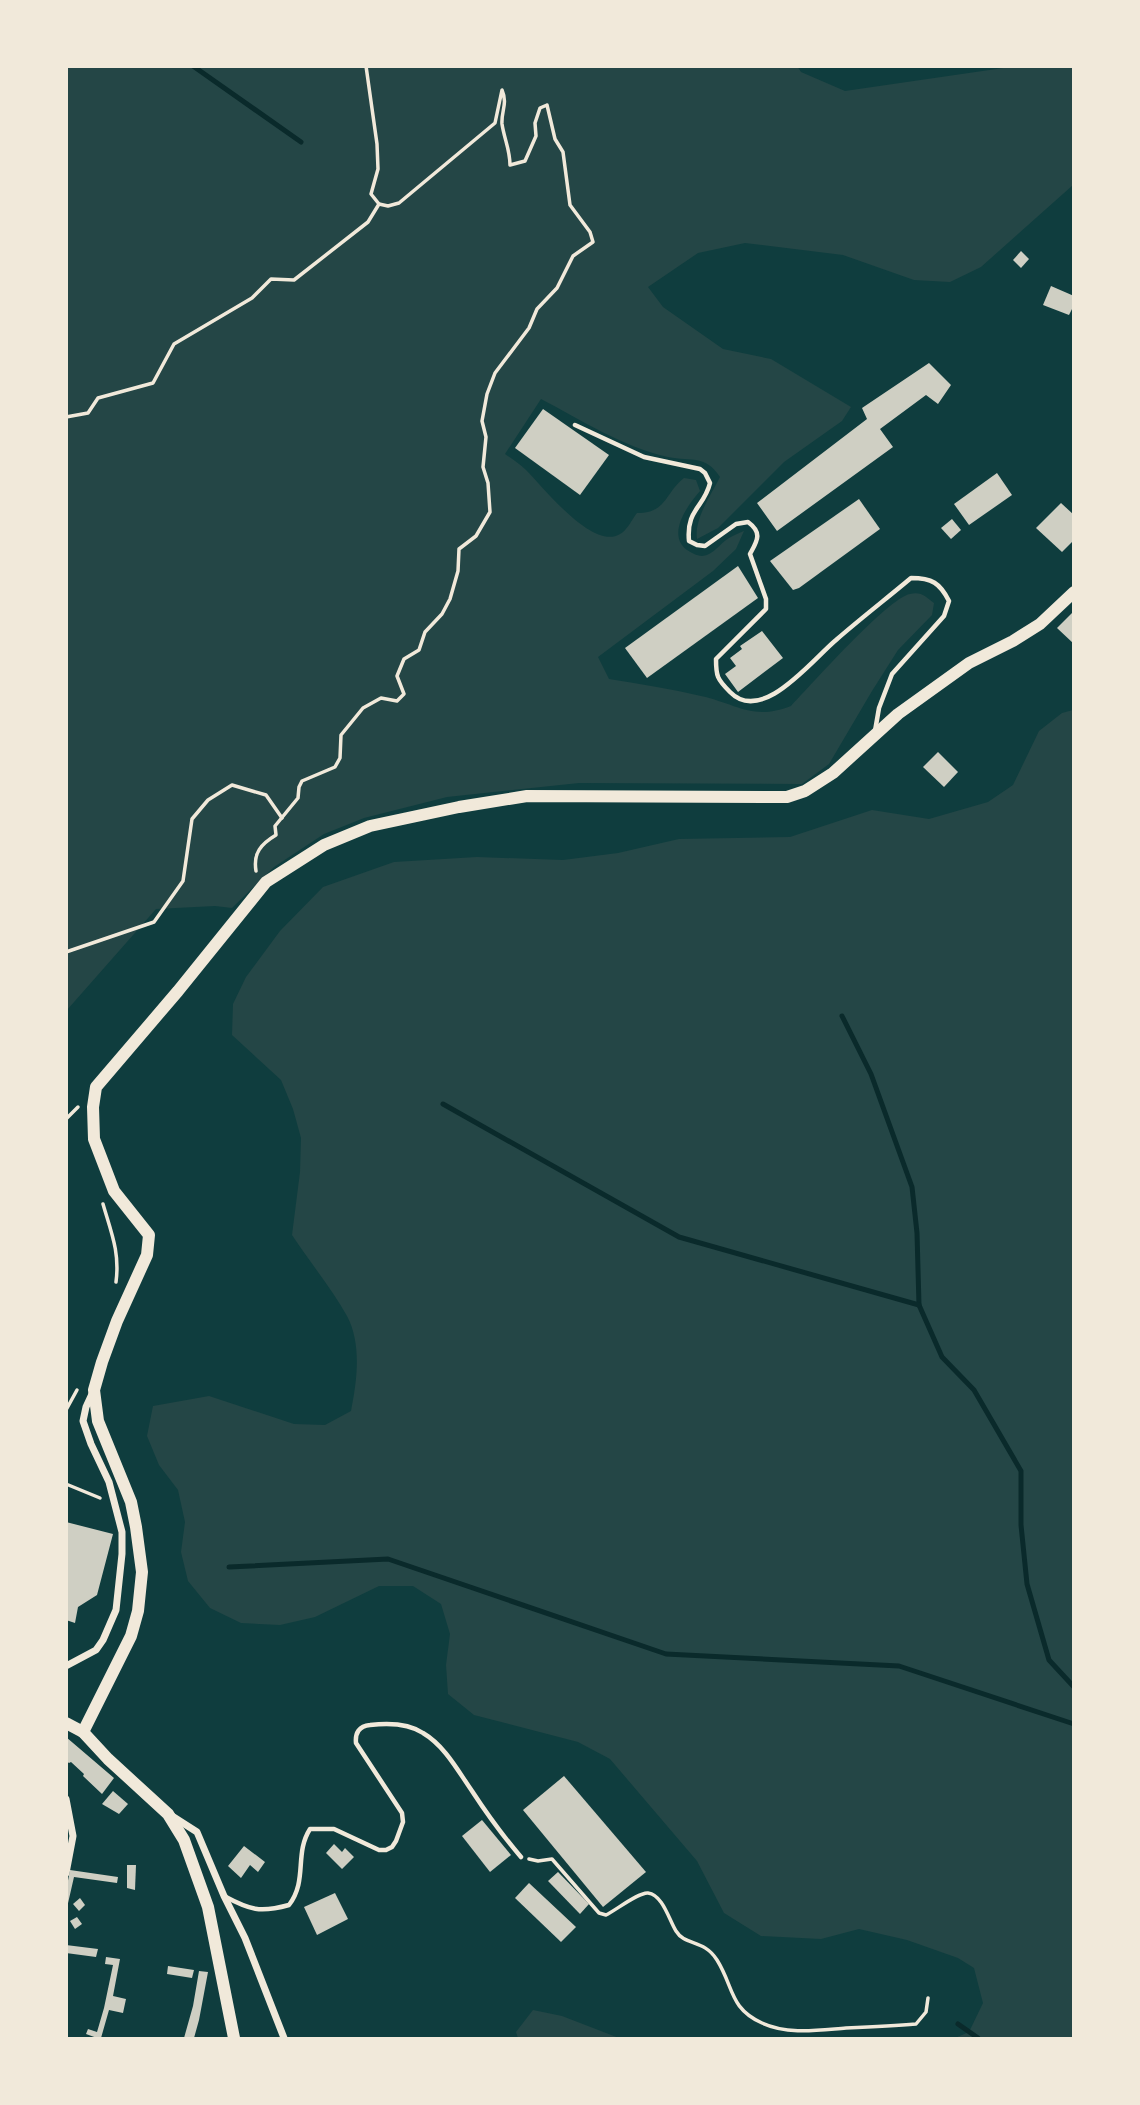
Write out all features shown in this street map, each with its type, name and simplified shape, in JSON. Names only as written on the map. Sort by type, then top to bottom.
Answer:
[{"type":"street","points":[[66,1666],[96,1650],[116,1610],[122,1532],[109,1482],[83,1421],[117,1321],[147,1255],[149,1235],[114,1191],[94,1139],[93,1107],[96,1087],[266,882],[324,845],[370,826],[499,800],[527,796],[787,797],[805,791],[832,773],[898,714],[969,663],[1040,624],[1073,593]]},
{"type":"street","points":[[83,1732],[131,1636],[138,1611],[142,1572],[131,1502],[98,1421],[94,1391]]},
{"type":"street","points":[[66,1723],[83,1732],[168,1814],[184,1840],[208,1908],[234,2039]]},
{"type":"street","points":[[66,1799],[73,1836],[66,1874]]},
{"type":"street","points":[[168,1814],[197,1832],[245,1938],[284,2039]]},
{"type":"lane","points":[[575,425],[644,457],[700,469],[705,473],[710,483],[709,489],[691,517],[689,541],[705,546],[736,524],[748,522],[758,531],[759,537],[750,555],[766,599],[766,609],[716,659],[716,675],[732,694],[743,701],[756,702],[784,689],[834,642],[911,578],[926,578],[942,587],[949,601],[944,616],[892,674],[879,708],[874,736]]},
{"type":"lane","points":[[224,1896],[243,1907],[259,1911],[289,1905],[299,1888],[304,1838],[310,1829],[334,1829],[379,1850],[392,1847],[401,1832],[402,1813],[356,1743],[355,1736],[360,1728],[366,1725],[396,1724],[422,1732],[445,1753],[501,1835],[521,1857]]},
{"type":"path","points":[[266,882],[255,869],[256,855],[262,843],[276,835],[275,826],[298,798],[299,787],[303,781],[335,767],[340,758],[341,735],[363,708],[381,698],[397,701],[404,694],[397,676],[404,659],[418,650],[425,632],[442,614],[450,599],[458,571],[459,549],[476,536],[490,512],[488,483],[483,467],[486,437],[482,421],[487,394],[495,373],[529,328],[537,309],[557,288],[573,256],[593,242],[590,232],[570,205],[563,152],[555,139],[547,105],[540,108],[535,123],[536,136],[525,161],[510,165],[510,151],[502,123],[506,99],[502,90],[495,123],[480,137],[399,203],[388,206],[379,204],[371,194],[378,169],[366,66]]},
{"type":"path","points":[[66,417],[88,413],[99,398],[153,383],[174,344],[252,298],[271,279],[294,280],[368,222],[379,204]]},
{"type":"path","points":[[66,952],[154,922],[183,881],[192,819],[208,800],[232,785],[266,795],[282,818]]},
{"type":"path","points":[[81,1104],[81,1114]]},
{"type":"path","points":[[103,1202],[116,1244],[116,1288]]},
{"type":"path","points":[[66,1410],[81,1382]]},
{"type":"path","points":[[66,1484],[113,1503]]},
{"type":"path","points":[[521,1857],[538,1861],[552,1859],[599,1913],[606,1915],[641,1894],[656,1896],[677,1933],[707,1947],[717,1960],[737,2005],[768,2025],[801,2031],[916,2024],[926,2012],[928,1998]]},
{"type":"shaded area","points":[[797,66],[801,72],[845,91],[1010,67],[1073,67],[1073,185],[981,267],[950,282],[914,280],[843,255],[745,243],[698,253],[648,287],[663,307],[723,349],[771,359],[851,407],[842,421],[784,462],[718,528],[697,539],[698,523],[720,477],[703,462],[668,457],[635,447],[541,399],[505,454],[526,470],[569,515],[596,534],[609,537],[620,534],[637,513],[660,506],[684,478],[696,480],[700,491],[685,512],[679,528],[678,536],[687,550],[706,555],[744,531],[736,549],[713,571],[598,657],[609,679],[690,693],[755,712],[778,710],[791,706],[868,626],[899,599],[917,593],[934,603],[932,615],[898,650],[829,764],[802,784],[579,783],[447,797],[364,818],[324,834],[274,867],[232,908],[215,906],[156,909],[67,1010],[67,67]]},
{"type":"shaded area","points":[[1073,710],[1073,2038],[955,2038],[969,2032],[983,2003],[974,1968],[958,1958],[907,1940],[859,1929],[821,1939],[761,1936],[724,1913],[697,1861],[610,1759],[578,1742],[474,1715],[448,1694],[446,1665],[450,1634],[441,1604],[413,1586],[379,1586],[315,1617],[280,1625],[241,1623],[210,1608],[188,1581],[181,1552],[185,1522],[178,1490],[159,1465],[147,1436],[153,1406],[209,1396],[294,1424],[325,1425],[351,1411],[357,1363],[352,1327],[292,1235],[300,1172],[301,1138],[293,1109],[281,1080],[232,1035],[233,1004],[246,977],[280,931],[323,887],[394,862],[477,857],[563,860],[618,853],[679,839],[790,837],[872,810],[929,819],[988,802],[1013,785],[1039,731],[1062,713]]},
{"type":"shaded area","points":[[533,2010],[562,2016],[619,2038],[518,2038],[516,2032]]},
{"type":"building","points":[[1021,251],[1029,259],[1021,268],[1013,260]]},
{"type":"building","points":[[1051,286],[1074,296],[1074,305],[1069,315],[1043,305]]},
{"type":"building","points":[[929,363],[951,385],[938,404],[926,395],[880,429],[893,447],[777,531],[757,503],[867,419],[862,408]]},
{"type":"building","points":[[543,409],[609,455],[580,495],[515,448]]},
{"type":"building","points":[[997,473],[1012,495],[969,525],[954,504]]},
{"type":"building","points":[[859,499],[880,529],[793,590],[770,561]]},
{"type":"building","points":[[1061,503],[1074,515],[1074,540],[1062,552],[1036,528]]},
{"type":"building","points":[[952,519],[961,530],[951,539],[941,528]]},
{"type":"building","points":[[738,566],[758,598],[647,678],[625,648]]},
{"type":"building","points":[[1074,611],[1074,644],[1057,628]]},
{"type":"building","points":[[762,631],[783,658],[738,692],[725,674],[736,666],[730,658],[742,649],[740,646]]},
{"type":"building","points":[[938,752],[958,772],[944,787],[923,767]]},
{"type":"building","points":[[66,1522],[113,1534],[97,1595],[78,1607],[75,1623],[66,1620]]},
{"type":"building","points":[[66,1737],[114,1778],[102,1794],[71,1762],[66,1761]]},
{"type":"building","points":[[564,1776],[646,1872],[603,1907],[523,1810]]},
{"type":"building","points":[[113,1791],[128,1804],[119,1814],[102,1804]]},
{"type":"building","points":[[482,1820],[511,1855],[490,1872],[462,1836]]},
{"type":"building","points":[[334,1844],[342,1852],[345,1848],[354,1857],[342,1869],[326,1853]]},
{"type":"building","points":[[244,1846],[265,1862],[258,1872],[250,1865],[241,1878],[228,1866]]},
{"type":"building","points":[[127,1865],[136,1865],[135,1890],[127,1888]]},
{"type":"building","points":[[70,1870],[118,1877],[117,1883],[74,1877],[66,1912]]},
{"type":"building","points":[[558,1872],[589,1904],[580,1914],[548,1881]]},
{"type":"building","points":[[529,1883],[576,1927],[561,1942],[515,1898]]},
{"type":"building","points":[[335,1893],[348,1919],[317,1935],[304,1907]]},
{"type":"building","points":[[80,1898],[85,1905],[79,1911],[73,1904]]},
{"type":"building","points":[[77,1917],[82,1924],[75,1929],[70,1921]]},
{"type":"building","points":[[66,1945],[98,1949],[96,1957],[66,1953]]},
{"type":"building","points":[[106,1957],[120,1959],[113,1996],[126,1999],[123,2013],[109,2010],[101,2038],[97,2038],[86,2034],[88,2029],[97,2032],[104,2008],[113,1965],[105,1964]]},
{"type":"building","points":[[168,1966],[194,1970],[192,1978],[167,1974]]},
{"type":"building","points":[[199,1971],[208,1972],[199,2020],[194,2038],[184,2038],[193,2006]]},
{"type":"waterway","points":[[193,66],[301,142]]},
{"type":"waterway","points":[[842,1016],[871,1074],[912,1187],[917,1233],[919,1305],[942,1357],[974,1390],[1021,1471],[1021,1525],[1027,1584],[1049,1660],[1074,1687]]},
{"type":"waterway","points":[[443,1104],[679,1237],[919,1305]]},
{"type":"waterway","points":[[229,1567],[388,1559],[666,1654],[899,1666],[1074,1724]]},
{"type":"waterway","points":[[958,2024],[978,2038]]}]
